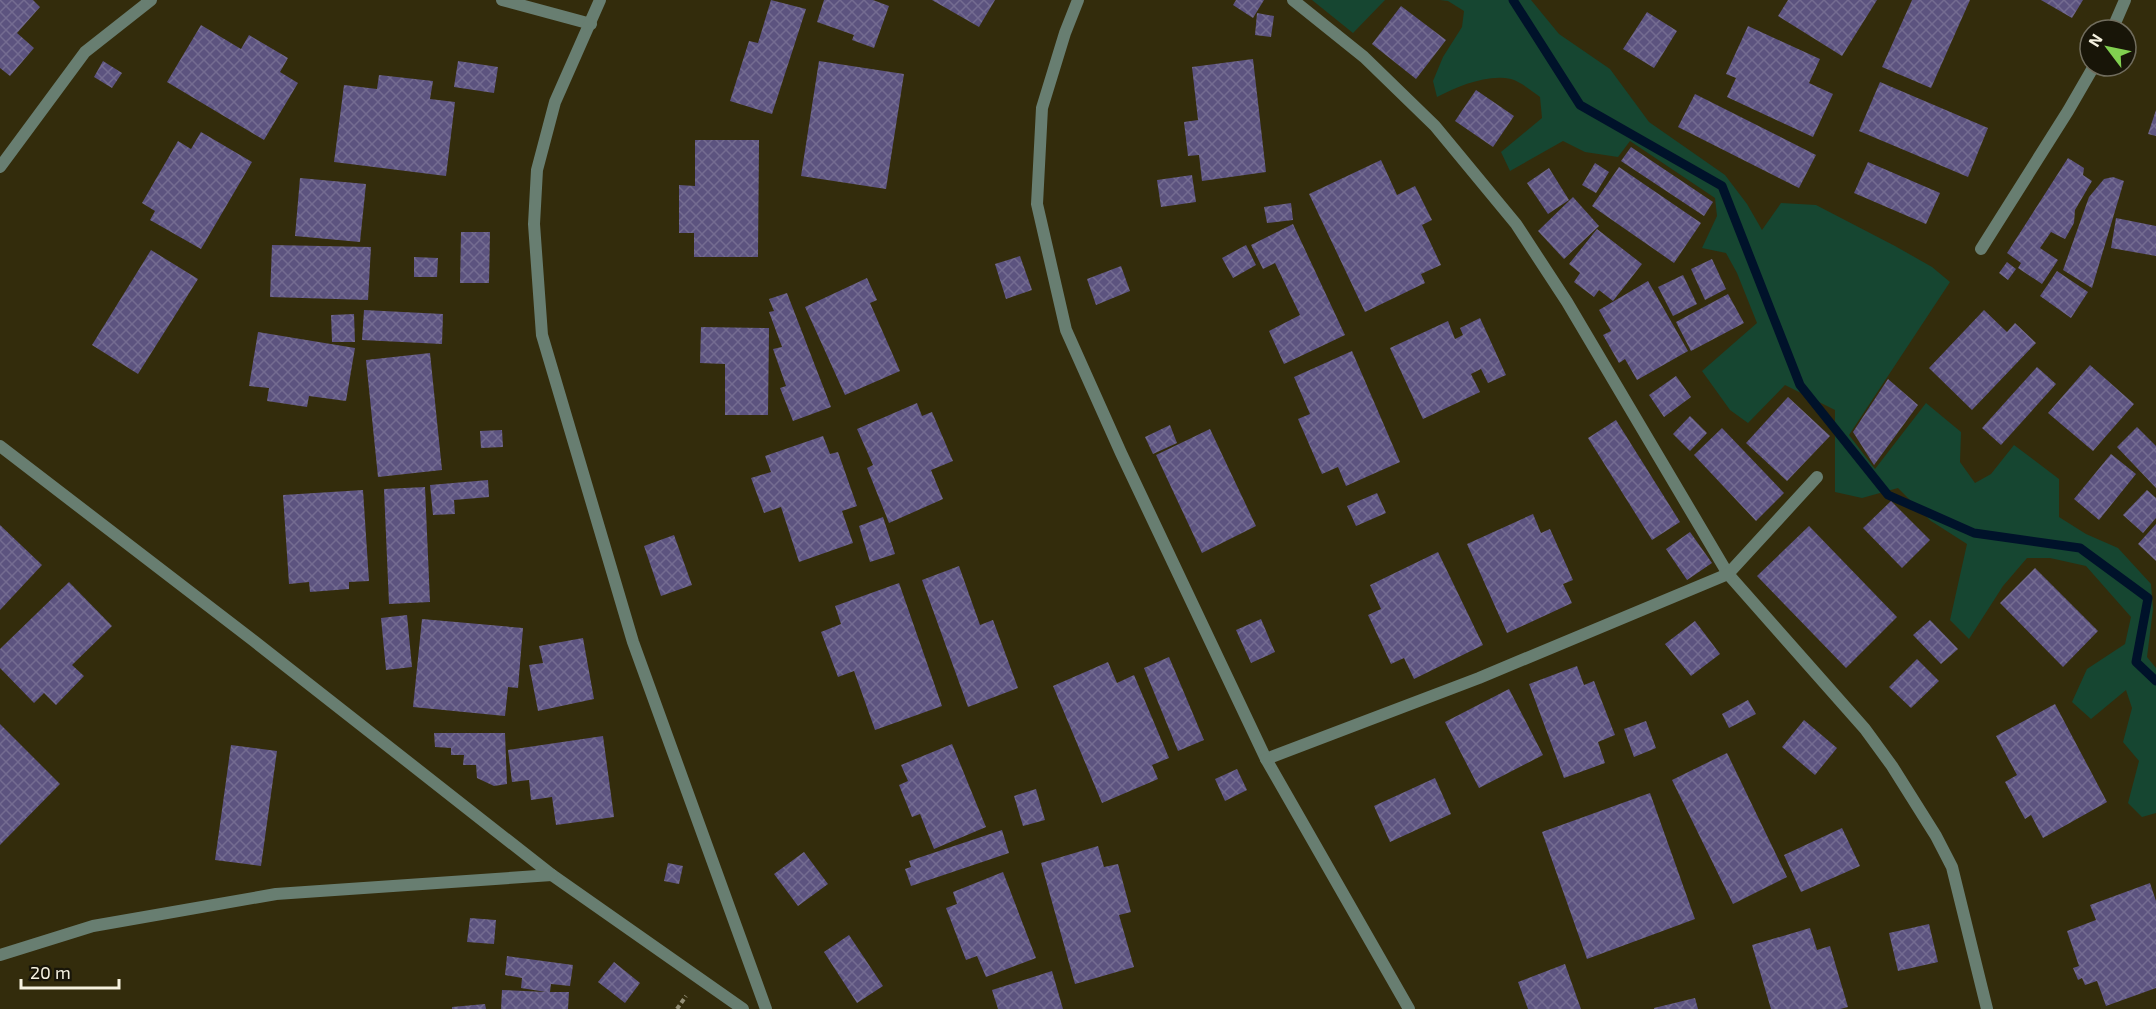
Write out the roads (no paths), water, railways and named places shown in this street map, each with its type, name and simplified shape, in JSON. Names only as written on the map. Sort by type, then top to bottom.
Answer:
[{"type":"street","points":[[0,167],[85,52],[151,0]]},
{"type":"street","points":[[502,0],[591,24]]},
{"type":"street","points":[[600,0],[555,102],[537,170],[534,224],[542,335],[633,642],[766,1009]]},
{"type":"street","points":[[1078,0],[1065,33],[1042,108],[1037,204],[1066,330],[1121,453],[1266,759],[1409,1009]]},
{"type":"street","points":[[1293,0],[1364,57],[1435,126],[1516,224],[1567,302],[1728,574],[1865,729],[1892,766],[1936,836],[1952,867],[1987,1009]]},
{"type":"street","points":[[2117,18],[2125,0]]},
{"type":"street","points":[[1981,249],[2087,78]]},
{"type":"street","points":[[0,447],[254,641],[552,875],[743,1009]]},
{"type":"street","points":[[1266,759],[1479,678],[1728,574],[1817,477]]},
{"type":"street","points":[[0,955],[93,926],[276,894],[552,875]]},
{"type":"waterway","points":[[1513,0],[1580,105],[1722,186],[1800,385],[1888,495],[1974,533],[2080,548],[2148,598],[2136,662],[2156,681]]}]
